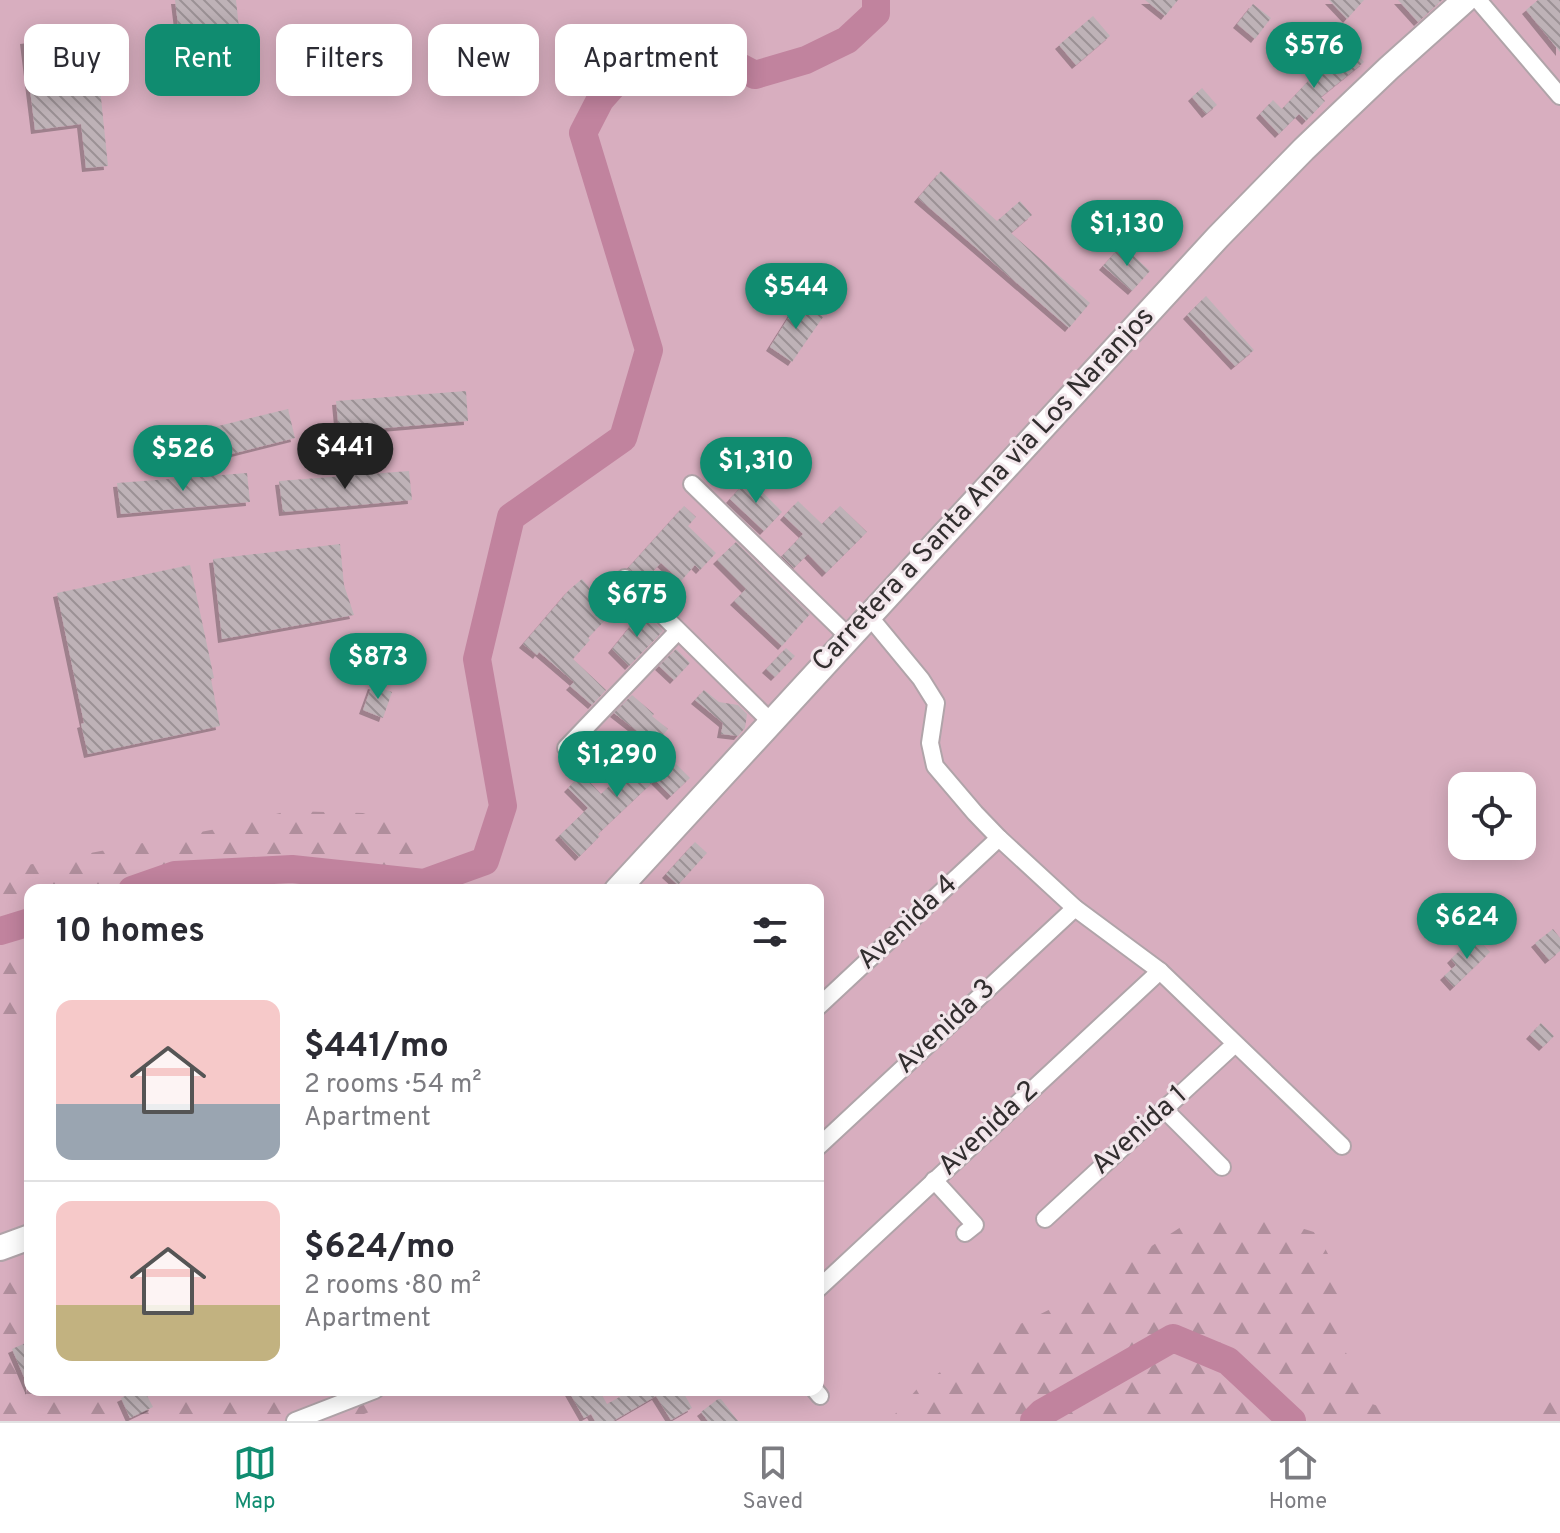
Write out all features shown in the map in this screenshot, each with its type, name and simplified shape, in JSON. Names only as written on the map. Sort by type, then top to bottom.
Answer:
[{"type":"main road","name":"Carretera a Santa Ana via Los Naranjos","points":[[622,884],[1228,226],[1314,138],[1465,0]]},
{"type":"main road","points":[[0,1248],[24,1239]]},
{"type":"street","points":[[1478,0],[1560,96]]},
{"type":"street","points":[[692,484],[849,637]]},
{"type":"street","points":[[625,578],[771,722]]},
{"type":"street","points":[[869,616],[921,679],[936,703],[930,743],[935,766],[999,838],[1075,908],[1160,971],[1342,1146]]},
{"type":"street","points":[[566,748],[678,631]]},
{"type":"street","name":"Avenida 4","points":[[824,1001],[999,838]]},
{"type":"street","name":"Avenida 3","points":[[824,1141],[1075,908]]},
{"type":"street","name":"Avenida 2","points":[[824,1283],[1160,971]]},
{"type":"street","name":"Avenida 1","points":[[1045,1219],[1053,1202],[1165,1110],[1235,1044]]},
{"type":"street","points":[[1165,1110],[1205,1159],[1222,1167]]},
{"type":"street","points":[[934,1180],[970,1229]]},
{"type":"street","points":[[295,1421],[360,1396]]},
{"type":"green space","points":[[0,0],[1560,0],[1560,1421],[0,1421]]},
{"type":"green space","points":[[288,811],[363,813],[431,839],[416,884],[24,884],[24,1037],[0,1028],[0,867],[17,867],[211,830]]},
{"type":"green space","points":[[1256,1214],[1317,1233],[1339,1275],[1337,1333],[1369,1403],[1424,1421],[889,1421],[917,1389],[977,1345],[1067,1301],[1184,1225]]},
{"type":"green space","points":[[24,1276],[24,1396],[377,1396],[382,1407],[346,1421],[0,1421],[0,1286]]},
{"type":"green space","points":[[1560,1398],[1560,1421],[1505,1421]]},
{"type":"building","points":[[175,0],[236,0],[239,24],[178,24]]},
{"type":"building","points":[[1145,0],[1178,0],[1165,16]]},
{"type":"building","points":[[1329,0],[1364,0],[1347,19]]},
{"type":"building","points":[[1398,0],[1442,0],[1418,22]]},
{"type":"building","points":[[1538,0],[1560,0],[1560,52],[1526,10]]},
{"type":"building","points":[[1253,4],[1271,18],[1255,39],[1237,24]]},
{"type":"building","points":[[1093,16],[1110,36],[1076,65],[1059,45]]},
{"type":"building","points":[[1349,43],[1364,62],[1321,97],[1325,101],[1306,121],[1299,114],[1279,134],[1260,114],[1273,100],[1282,109],[1315,74],[1313,72]]},
{"type":"building","points":[[1202,88],[1217,105],[1206,114],[1192,97]]},
{"type":"building","points":[[31,96],[101,96],[108,166],[86,168],[81,124],[35,130]]},
{"type":"building","points":[[941,171],[997,221],[1020,201],[1032,215],[1011,233],[1090,303],[1069,328],[918,198]]},
{"type":"building","points":[[1122,245],[1150,271],[1132,291],[1103,266]]},
{"type":"building","points":[[1206,296],[1254,350],[1235,366],[1187,315]]},
{"type":"building","points":[[799,301],[823,317],[792,362],[770,347]]},
{"type":"building","points":[[466,391],[468,421],[339,432],[336,401]]},
{"type":"building","points":[[288,409],[295,438],[172,469],[161,440]]},
{"type":"building","points":[[409,471],[412,500],[283,512],[279,481]]},
{"type":"building","points":[[247,473],[250,502],[121,514],[117,483]]},
{"type":"building","points":[[749,478],[782,512],[764,531],[730,499]]},
{"type":"building","points":[[798,501],[822,524],[840,506],[867,532],[826,573],[808,554],[794,568],[782,556],[803,534],[784,516]]},
{"type":"building","points":[[684,506],[696,517],[688,526],[716,553],[700,570],[695,565],[681,581],[661,563],[643,581],[628,568]]},
{"type":"building","points":[[736,542],[810,614],[782,646],[734,601],[746,589],[717,560]]},
{"type":"building","points":[[340,544],[344,585],[354,615],[222,639],[213,559]]},
{"type":"building","points":[[190,565],[214,678],[211,679],[220,726],[88,754],[57,593]]},
{"type":"building","points":[[582,579],[595,594],[590,599],[608,617],[573,659],[606,690],[592,705],[570,686],[574,682],[539,652],[537,655],[523,644]]},
{"type":"building","points":[[643,611],[663,631],[629,666],[612,649]]},
{"type":"building","points":[[786,648],[795,656],[775,677],[766,669]]},
{"type":"building","points":[[676,649],[690,663],[674,680],[659,666]]},
{"type":"building","points":[[372,685],[392,692],[383,718],[363,710]]},
{"type":"building","points":[[704,690],[719,702],[738,705],[747,714],[745,728],[738,736],[721,734],[723,723],[695,700]]},
{"type":"building","points":[[632,695],[668,729],[655,745],[614,713]]},
{"type":"building","points":[[661,749],[690,778],[671,796],[655,780],[598,834],[600,836],[579,857],[559,836],[588,808],[568,788],[582,774],[601,794],[620,776],[627,783]]},
{"type":"building","points":[[695,842],[707,853],[679,884],[666,874]]},
{"type":"building","points":[[1553,929],[1560,938],[1560,951],[1549,960],[1535,943]]},
{"type":"building","points":[[1475,936],[1490,952],[1454,987],[1444,976],[1456,965],[1451,959]]},
{"type":"building","points":[[1541,1023],[1554,1036],[1543,1047],[1530,1035]]},
{"type":"building","points":[[24,1344],[24,1377],[12,1349]]},
{"type":"building","points":[[147,1396],[153,1407],[130,1418],[121,1398]]},
{"type":"building","points":[[571,1396],[602,1396],[607,1404],[621,1396],[656,1396],[613,1421],[595,1421],[591,1414],[584,1418]]},
{"type":"building","points":[[656,1396],[685,1396],[692,1408],[671,1420]]},
{"type":"building","points":[[718,1399],[738,1421],[708,1421],[701,1412]]},
{"type":"waterway","points":[[149,884],[175,875],[292,869],[424,883],[485,861],[503,806],[477,659],[511,517],[623,438],[649,350],[583,133],[600,100],[632,64],[715,54],[755,75],[806,60],[847,40],[876,13],[876,0]]},
{"type":"waterway","points":[[0,931],[24,924]]},
{"type":"waterway","points":[[1034,1421],[1042,1413],[1173,1338],[1228,1361],[1292,1421]]}]
